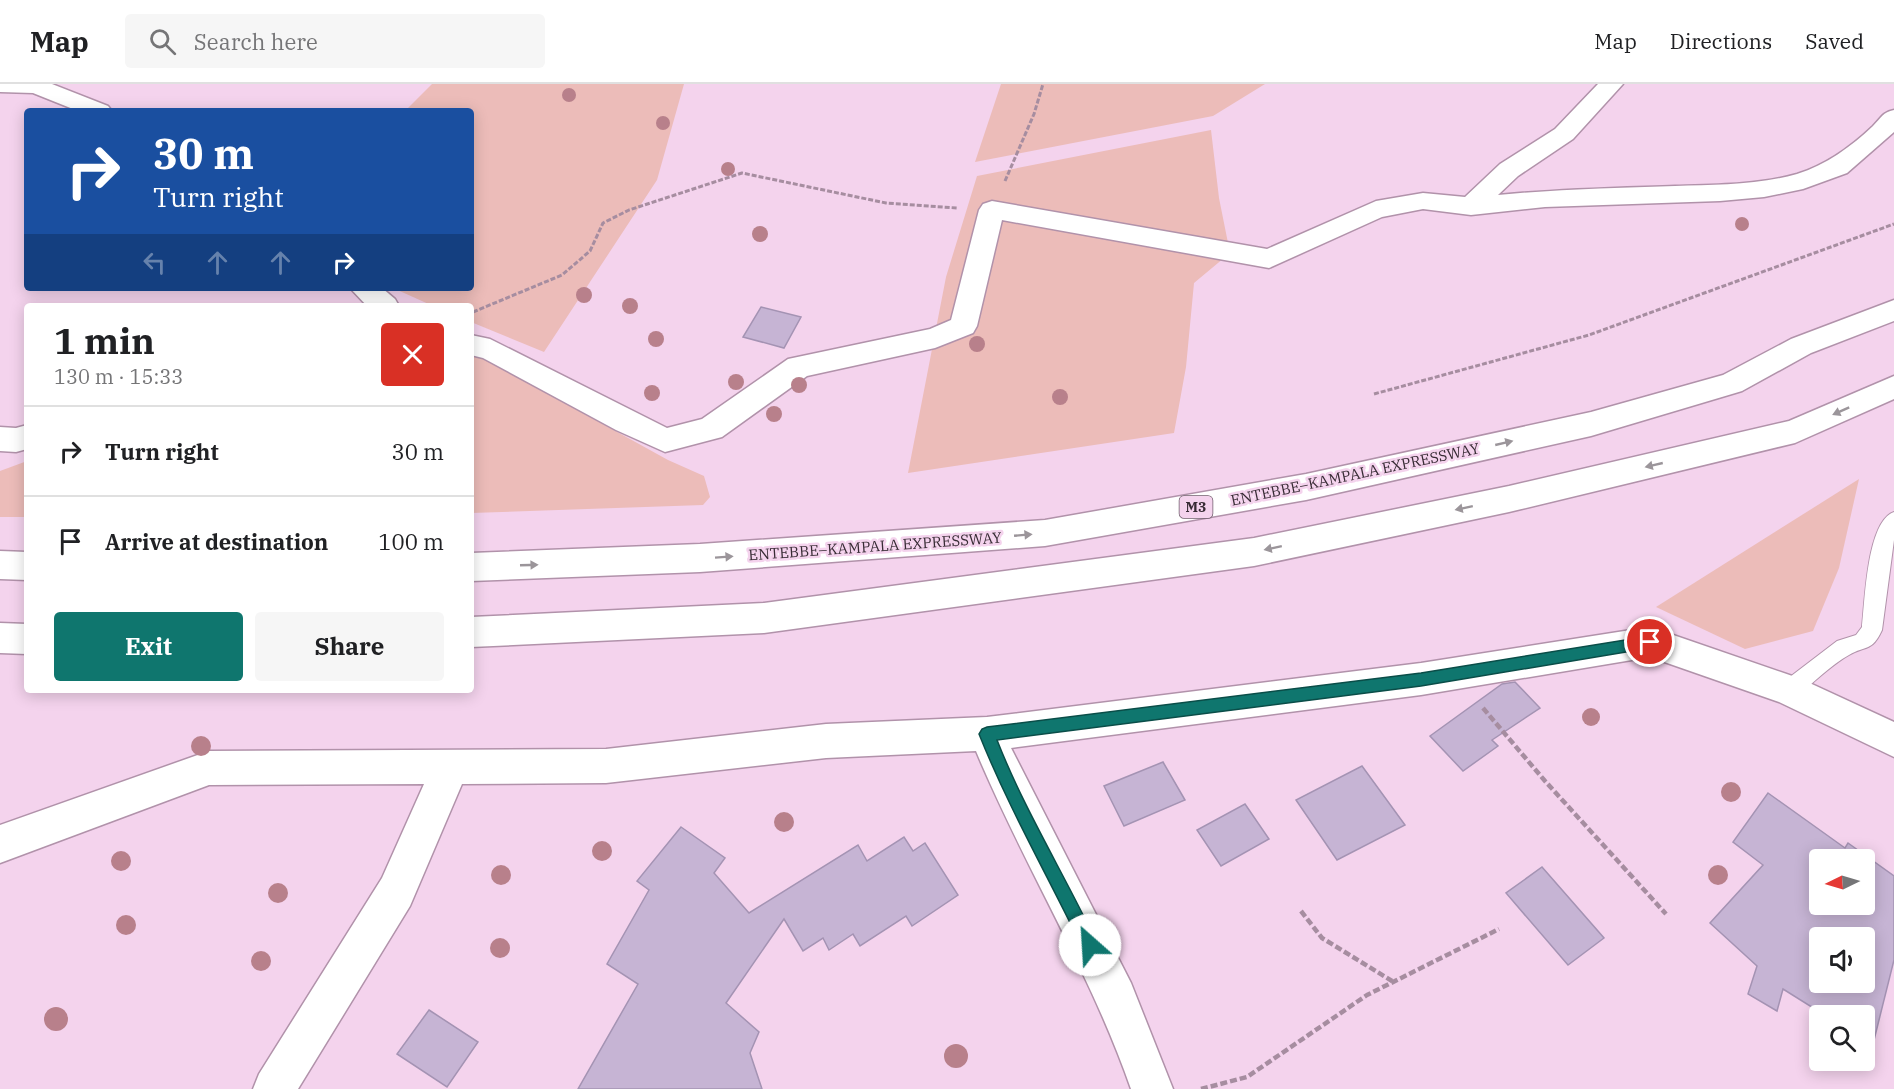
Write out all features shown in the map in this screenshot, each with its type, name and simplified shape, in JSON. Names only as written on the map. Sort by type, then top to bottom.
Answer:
[{"type":"main road","points":[[1471,206],[1509,170],[1564,134],[1611,84]]},
{"type":"main road","points":[[0,85],[36,86],[91,108]]},
{"type":"main road","points":[[474,346],[490,349],[627,423],[665,440],[711,429],[798,367],[935,338],[963,326],[992,210],[1269,259],[1376,210],[1423,201],[1471,206],[1545,199],[1720,193],[1764,189],[1803,182],[1838,167],[1894,117]]},
{"type":"main road","points":[[368,291],[382,303]]},
{"type":"main road","name":"ENTEBBE–KAMPALA EXPRESSWAY","points":[[474,567],[700,558],[1046,533],[1295,489],[1591,424],[1732,383],[1800,346],[1894,310]]},
{"type":"main road","points":[[474,632],[764,618],[1254,552],[1509,499],[1796,431],[1894,387]]},
{"type":"main road","points":[[0,439],[24,438]]},
{"type":"main road","points":[[0,565],[24,566]]},
{"type":"main road","points":[[0,638],[24,639]]},
{"type":"main road","points":[[0,844],[209,768],[606,766],[826,741],[987,734],[1454,674],[1650,642],[1789,690],[1894,740]]},
{"type":"main road","points":[[987,734],[1007,784],[1061,885],[1137,1043],[1152,1089]]},
{"type":"main road","points":[[274,1089],[396,892],[451,766]]},
{"type":"lane","points":[[1789,690],[1844,647],[1862,642],[1872,630],[1880,560],[1887,529],[1894,520]]},
{"type":"path","points":[[474,311],[562,275],[590,251],[603,223],[629,210],[742,173],[886,203],[992,210],[1034,114],[1043,84]]},
{"type":"path","points":[[1374,394],[1589,335],[1894,224]]},
{"type":"path","points":[[1454,674],[1545,781],[1666,914]]},
{"type":"path","points":[[1301,911],[1322,938],[1392,982]]},
{"type":"path","points":[[1201,1089],[1247,1077],[1367,995],[1499,929]]},
{"type":"shaded area","points":[[432,84],[684,84],[657,180],[544,352],[474,323],[474,303],[426,303],[400,291],[474,291],[474,108],[408,108]]},
{"type":"shaded area","points":[[1001,84],[1265,84],[1213,116],[975,162]]},
{"type":"shaded area","points":[[1211,130],[1219,198],[1230,253],[1194,283],[1186,367],[1174,433],[908,473],[946,277],[977,176]]},
{"type":"shaded area","points":[[490,349],[581,412],[668,460],[704,476],[710,497],[703,505],[474,513],[474,352]]},
{"type":"shaded area","points":[[24,462],[24,517],[0,517],[0,471]]},
{"type":"shaded area","points":[[1859,479],[1839,568],[1813,631],[1745,649],[1656,607]]},
{"type":"building","points":[[761,307],[801,317],[784,348],[743,337]]},
{"type":"building","points":[[1515,682],[1540,708],[1492,740],[1498,746],[1463,771],[1430,736],[1502,684]]},
{"type":"building","points":[[1163,762],[1185,800],[1124,826],[1104,786]]},
{"type":"building","points":[[1362,766],[1405,825],[1337,860],[1296,800]]},
{"type":"building","points":[[1768,793],[1845,848],[1848,843],[1856,849],[1809,849],[1809,915],[1875,915],[1875,862],[1894,876],[1894,960],[1875,1036],[1875,1005],[1809,1005],[1783,989],[1777,1011],[1748,994],[1757,966],[1710,923],[1763,865],[1733,842]]},
{"type":"building","points":[[1245,804],[1269,839],[1221,866],[1197,830]]},
{"type":"building","points":[[681,827],[725,858],[714,873],[749,913],[858,845],[867,861],[904,837],[913,851],[925,843],[958,895],[912,926],[906,916],[860,946],[853,934],[829,950],[823,938],[803,951],[784,919],[726,1003],[759,1032],[750,1053],[762,1089],[578,1089],[638,984],[607,964],[649,890],[637,881]]},
{"type":"building","points":[[1542,867],[1604,938],[1568,965],[1506,893]]},
{"type":"building","points":[[429,1010],[478,1042],[447,1087],[397,1054]]},
{"type":"route","points":[[1090,945],[1007,784],[987,734],[1421,679],[1650,642]]}]
